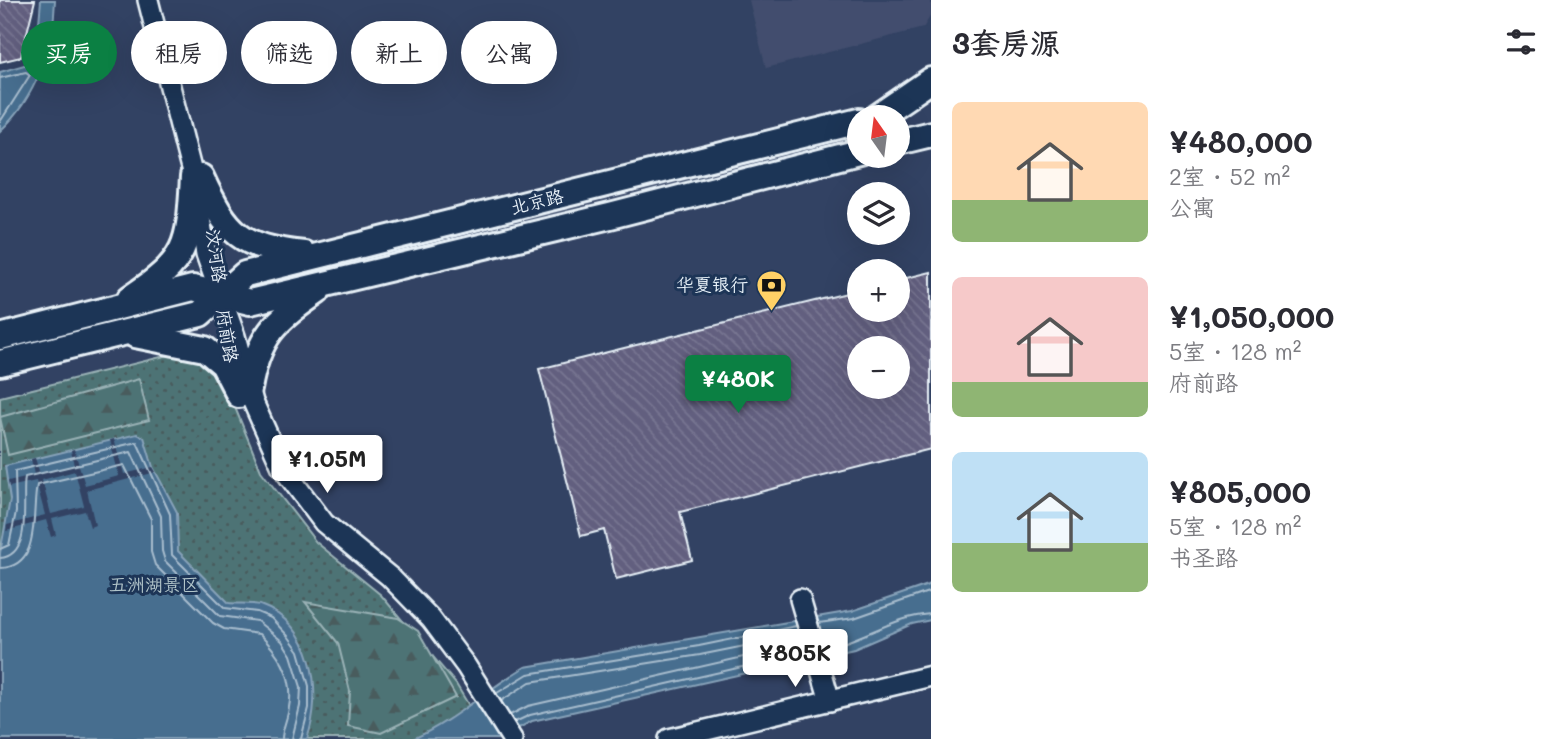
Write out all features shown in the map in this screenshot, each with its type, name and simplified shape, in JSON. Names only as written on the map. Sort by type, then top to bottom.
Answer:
[{"type":"main road","points":[[894,105],[931,80]]},
{"type":"main road","points":[[910,108],[931,103]]},
{"type":"main road","name":"北京路","points":[[0,363],[200,314],[246,274],[847,124]]},
{"type":"main road","points":[[910,140],[931,134]]},
{"type":"main road","points":[[910,142],[931,140]]},
{"type":"main road","name":"北京路","points":[[0,337],[193,288],[250,302],[847,155]]},
{"type":"main road","points":[[197,177],[219,216],[243,240],[276,251],[322,256]]},
{"type":"main road","points":[[116,308],[163,276],[178,255],[189,236],[197,177]]},
{"type":"main road","points":[[244,392],[254,358],[264,338],[282,316],[330,283]]},
{"type":"main road","points":[[124,333],[174,340],[205,349],[223,365],[244,392]]},
{"type":"street","name":"汶河路","points":[[148,0],[197,177]]},
{"type":"street","name":"汶河路","points":[[156,0],[197,177],[206,254],[222,296]]},
{"type":"street","name":"府前路","points":[[222,296],[224,338],[272,473],[316,531],[382,586],[422,626],[461,670],[512,739]]},
{"type":"street","points":[[802,603],[816,660],[830,701]]},
{"type":"street","name":"府前路","points":[[461,670],[497,739]]},
{"type":"street","points":[[669,739],[931,676]]},
{"type":"street","points":[[708,739],[931,685]]},
{"type":"shaded area","points":[[749,0],[931,0],[931,15],[923,28],[766,68]]},
{"type":"green space","name":"五洲湖景区","points":[[177,353],[211,366],[232,400],[261,471],[316,542],[381,595],[456,684],[489,739],[0,739],[0,397]]},
{"type":"green space","points":[[139,379],[149,420],[8,455],[0,417]]},
{"type":"green space","points":[[305,602],[398,618],[418,631],[456,697],[381,733],[348,726],[350,691],[338,643]]},
{"type":"water","points":[[41,0],[55,0],[54,21],[39,21]]},
{"type":"water","points":[[21,66],[21,84],[35,84],[23,104],[0,131],[0,72]]},
{"type":"water","points":[[137,434],[144,437],[153,467],[177,512],[178,551],[229,603],[260,605],[293,628],[303,644],[314,682],[312,721],[307,739],[0,739],[0,553],[10,500],[5,466]]},
{"type":"water","points":[[931,584],[931,620],[912,624],[854,649],[532,721],[498,739],[413,739],[442,723],[525,667],[852,611]]},
{"type":"pier","points":[[114,439],[124,474],[153,467],[156,472],[87,490],[95,525],[90,527],[85,511],[52,519],[56,535],[51,537],[46,520],[6,531],[7,525],[45,515],[36,481],[9,487],[8,481],[34,475],[31,459],[35,458],[40,474],[74,466],[71,450],[74,449],[85,485],[119,476],[110,440]],"holes":[[[75,471],[84,506],[51,514],[42,480]]]},
{"type":"building","points":[[0,0],[35,0],[30,21],[21,21],[21,57],[0,62]]},
{"type":"building","points":[[931,272],[931,449],[680,512],[692,560],[616,579],[604,530],[581,536],[539,369],[847,293],[847,322],[910,322],[910,277]]},
{"type":"place","name":"华夏银行","points":[[771,312]]}]
